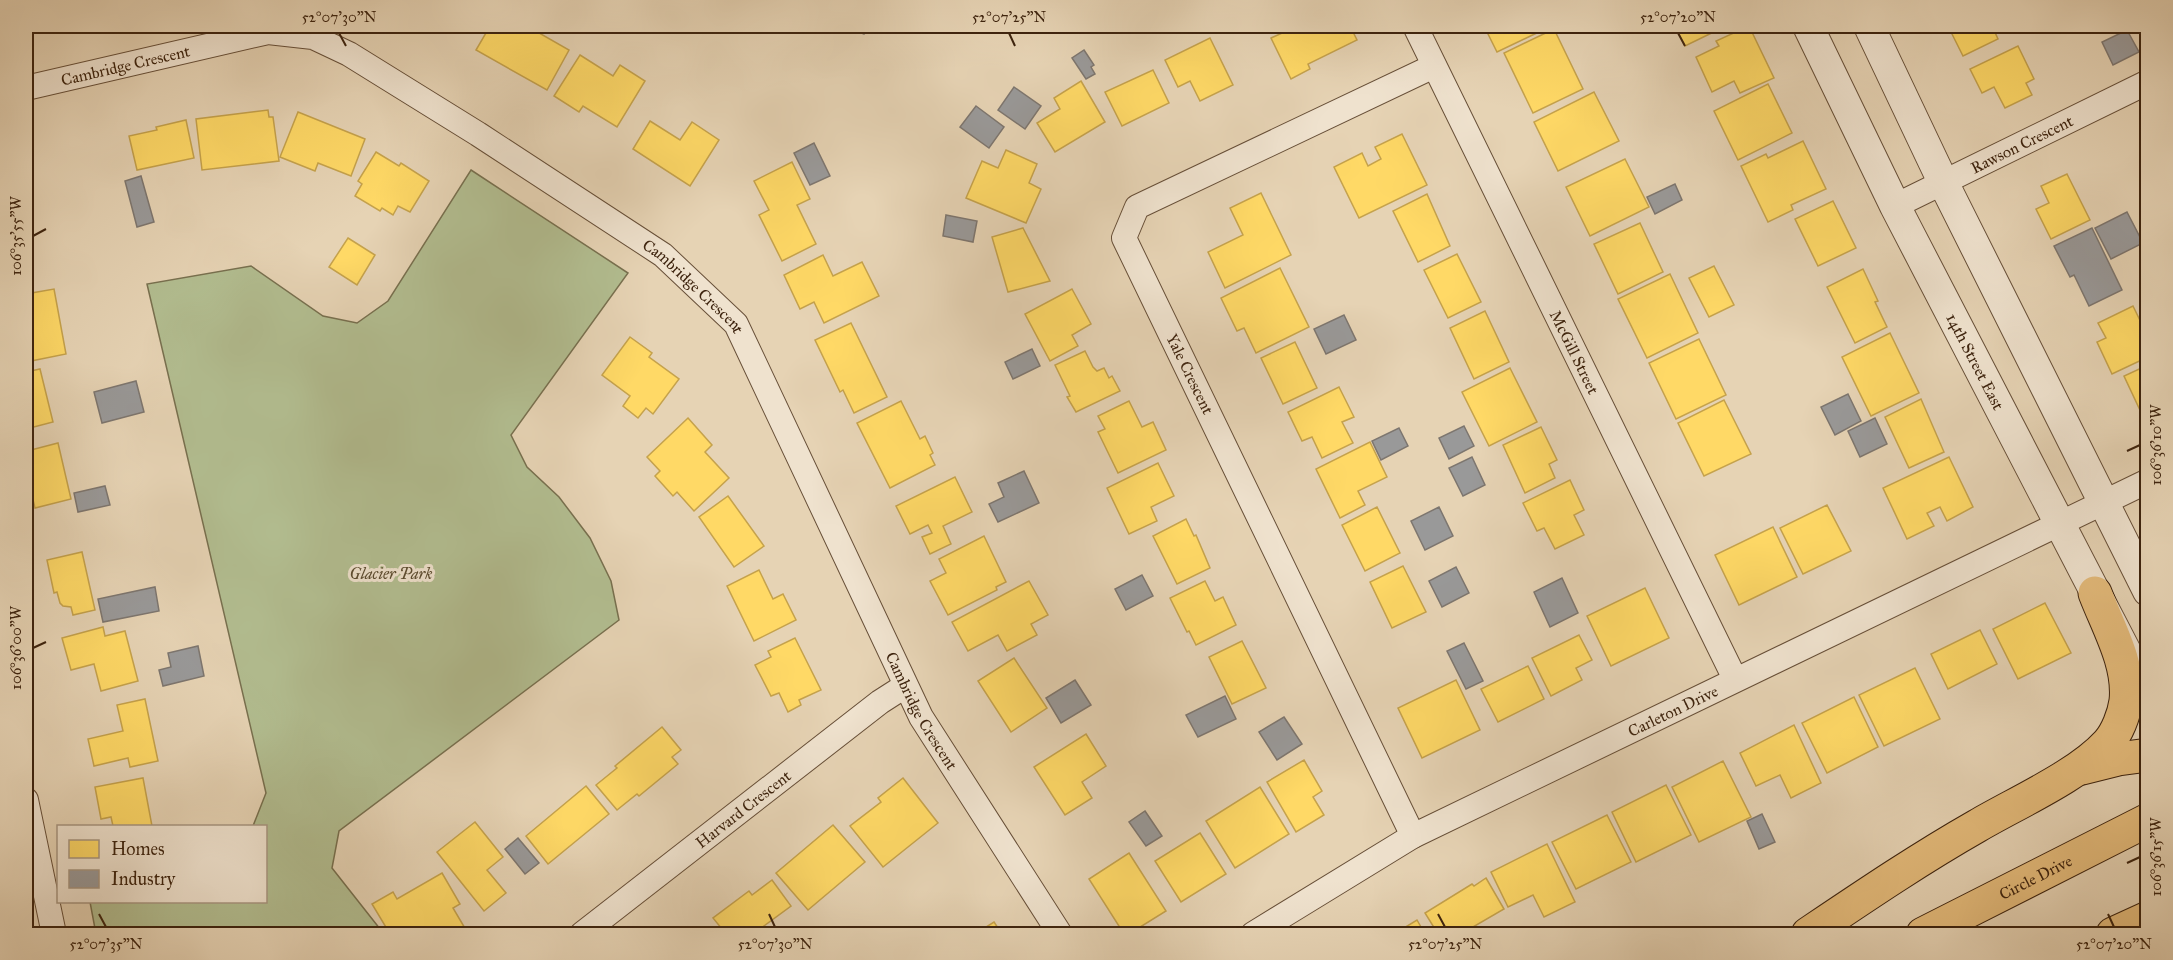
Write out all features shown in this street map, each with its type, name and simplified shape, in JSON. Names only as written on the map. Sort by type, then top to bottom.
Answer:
[{"type":"highway","points":[[1808,934],[1924,858],[2077,769],[2109,742],[2118,726],[2126,703],[2127,685],[2122,662],[2095,593]]},
{"type":"highway","points":[[2077,769],[2118,759],[2148,755]]},
{"type":"highway","name":"Circle Drive","points":[[1923,934],[2148,820]]},
{"type":"street","name":"McGill Street","points":[[1415,26],[1735,679]]},
{"type":"street","name":"14th Street East","points":[[1808,26],[1895,206],[2148,694]]},
{"type":"street","points":[[1869,26],[1943,182],[2102,504],[2148,591]]},
{"type":"street","name":"Cambridge Crescent","points":[[26,88],[268,32],[313,37],[348,54],[458,122],[652,248],[736,324],[921,717],[1060,934]]},
{"type":"street","name":"Yale Crescent","points":[[1413,836],[1124,238],[1137,207],[1434,66]]},
{"type":"street","name":"Rawson Crescent","points":[[1895,206],[2148,82]]},
{"type":"street","name":"Carleton Drive","points":[[1253,934],[1413,836],[2148,481]]},
{"type":"street","name":"Harvard Crescent","points":[[582,934],[880,702],[905,686]]},
{"type":"street","points":[[26,800],[54,934]]},
{"type":"green space","name":"Glacier Park","points":[[471,170],[628,273],[511,435],[527,467],[559,497],[590,538],[611,581],[619,620],[339,831],[332,868],[384,934],[96,934],[90,903],[267,903],[267,825],[253,825],[266,793],[147,284],[251,266],[323,316],[357,323],[388,301]]},
{"type":"building: Homes","points":[[490,26],[527,26],[569,50],[547,90],[476,50]]},
{"type":"building: Homes","points":[[1284,26],[1350,26],[1357,40],[1308,64],[1310,69],[1291,79],[1271,38],[1287,31]]},
{"type":"building: Homes","points":[[1484,26],[1544,26],[1545,29],[1497,52]]},
{"type":"building: Homes","points":[[1675,26],[1726,26],[1685,46]]},
{"type":"building: Homes","points":[[1749,26],[1774,78],[1740,93],[1734,81],[1712,92],[1696,57],[1719,46],[1716,41]]},
{"type":"building: Homes","points":[[1948,26],[1992,26],[1998,39],[1963,56]]},
{"type":"building: Homes","points":[[1554,29],[1583,89],[1533,113],[1504,53]]},
{"type":"building: Homes","points":[[1210,38],[1233,85],[1200,101],[1190,81],[1178,87],[1165,60]]},
{"type":"building: Homes","points":[[2018,46],[2034,79],[2026,83],[2032,95],[2005,108],[1994,87],[1982,93],[1970,69]]},
{"type":"building: Homes","points":[[580,55],[613,76],[620,65],[645,81],[617,127],[583,106],[579,112],[554,96]]},
{"type":"building: Homes","points":[[1153,70],[1169,103],[1122,126],[1105,92]]},
{"type":"building: Homes","points":[[1081,81],[1105,122],[1055,152],[1037,123],[1060,109],[1054,98]]},
{"type":"building: Homes","points":[[1768,84],[1792,133],[1738,160],[1714,111]]},
{"type":"building: Homes","points":[[1594,92],[1619,141],[1558,171],[1534,122]]},
{"type":"building: Homes","points":[[268,110],[269,117],[273,117],[279,161],[202,170],[196,119]]},
{"type":"building: Homes","points":[[298,112],[365,139],[351,176],[318,163],[315,171],[280,157]]},
{"type":"building: Homes","points":[[186,120],[194,158],[137,170],[129,136]]},
{"type":"building: Homes","points":[[650,121],[680,140],[692,122],[719,140],[690,186],[633,149]]},
{"type":"building: Homes","points":[[1402,134],[1427,185],[1359,218],[1334,167],[1362,153],[1368,166],[1381,159],[1375,147]]},
{"type":"building: Homes","points":[[1803,141],[1826,189],[1791,205],[1793,210],[1768,222],[1741,166],[1766,154],[1768,158]]},
{"type":"building: Homes","points":[[1006,150],[1037,164],[1029,183],[1041,189],[1026,223],[966,198],[982,161],[998,168]]},
{"type":"building: Homes","points":[[376,152],[399,166],[401,163],[429,181],[410,212],[398,206],[393,215],[382,208],[380,211],[355,196],[362,184],[358,181]]},
{"type":"building: Homes","points":[[1625,159],[1649,207],[1590,236],[1566,187]]},
{"type":"building: Homes","points":[[792,162],[810,199],[797,205],[816,244],[782,261],[759,215],[769,210],[754,181]]},
{"type":"building: Homes","points":[[2067,174],[2090,220],[2051,239],[2036,209],[2049,203],[2041,186]]},
{"type":"building: Homes","points":[[1261,193],[1291,255],[1225,288],[1208,252],[1243,235],[1230,208]]},
{"type":"building: Homes","points":[[1427,194],[1450,246],[1418,262],[1393,211]]},
{"type":"building: Homes","points":[[1833,201],[1856,248],[1818,266],[1795,219]]},
{"type":"building: Homes","points":[[1640,223],[1663,272],[1618,294],[1594,244]]},
{"type":"building: Homes","points":[[1023,228],[1050,281],[1008,292],[992,237]]},
{"type":"building: Homes","points":[[348,238],[375,255],[357,285],[329,267]]},
{"type":"building: Homes","points":[[1457,254],[1481,302],[1448,318],[1424,270]]},
{"type":"building: Homes","points":[[823,255],[833,276],[862,262],[879,296],[824,323],[814,302],[800,309],[784,275]]},
{"type":"building: Homes","points":[[1714,266],[1734,305],[1709,317],[1689,278]]},
{"type":"building: Homes","points":[[1280,268],[1309,327],[1256,353],[1244,328],[1237,331],[1221,298]]},
{"type":"building: Homes","points":[[1863,269],[1887,327],[1855,343],[1827,287]]},
{"type":"building: Homes","points":[[1670,274],[1698,333],[1647,358],[1618,299]]},
{"type":"building: Homes","points":[[54,289],[66,354],[26,362],[26,294]]},
{"type":"building: Homes","points":[[1072,289],[1091,324],[1072,335],[1078,346],[1050,361],[1025,314]]},
{"type":"building: Homes","points":[[2133,306],[2148,337],[2148,357],[2112,374],[2097,342],[2106,338],[2098,323]]},
{"type":"building: Homes","points":[[1485,311],[1509,362],[1474,379],[1450,328]]},
{"type":"building: Homes","points":[[851,323],[887,397],[854,413],[843,390],[840,392],[815,340]]},
{"type":"building: Homes","points":[[1890,333],[1919,393],[1871,416],[1842,357]]},
{"type":"building: Homes","points":[[630,337],[652,353],[649,357],[679,379],[653,414],[646,408],[638,418],[623,406],[630,396],[602,375]]},
{"type":"building: Homes","points":[[1699,339],[1726,395],[1676,419],[1649,363]]},
{"type":"building: Homes","points":[[1295,342],[1317,388],[1283,404],[1261,358]]},
{"type":"building: Homes","points":[[1085,351],[1093,367],[1097,371],[1104,368],[1109,378],[1112,376],[1120,391],[1076,412],[1067,397],[1070,396],[1055,365]]},
{"type":"building: Homes","points":[[2148,365],[2148,422],[2146,423],[2124,376]]},
{"type":"building: Homes","points":[[1510,368],[1537,422],[1489,446],[1462,392]]},
{"type":"building: Homes","points":[[40,369],[53,422],[26,429],[26,372]]},
{"type":"building: Homes","points":[[1339,387],[1354,417],[1342,422],[1353,443],[1322,458],[1312,437],[1302,441],[1288,412]]},
{"type":"building: Homes","points":[[1921,399],[1944,452],[1909,468],[1885,417]]},
{"type":"building: Homes","points":[[1724,400],[1751,454],[1704,476],[1678,423]]},
{"type":"building: Homes","points":[[901,401],[920,439],[925,436],[933,453],[930,455],[935,465],[890,488],[857,423]]},
{"type":"building: Homes","points":[[1129,401],[1142,427],[1153,422],[1166,450],[1118,473],[1098,432],[1105,429],[1098,416]]},
{"type":"building: Homes","points":[[688,418],[712,445],[705,452],[729,478],[694,511],[677,492],[673,496],[655,476],[660,471],[647,457]]},
{"type":"building: Homes","points":[[1541,427],[1557,460],[1549,464],[1555,478],[1525,493],[1503,445]]},
{"type":"building: Homes","points":[[1370,442],[1387,477],[1358,491],[1365,505],[1340,518],[1316,469]]},
{"type":"building: Homes","points":[[58,443],[71,499],[35,508],[28,479],[33,477],[27,451]]},
{"type":"building: Homes","points":[[1949,457],[1973,507],[1947,521],[1940,507],[1927,513],[1934,526],[1907,539],[1883,488]]},
{"type":"building: Homes","points":[[1158,463],[1174,496],[1151,507],[1157,521],[1129,534],[1107,488]]},
{"type":"building: Homes","points":[[955,477],[972,512],[943,526],[951,544],[930,554],[922,537],[932,533],[928,525],[910,534],[896,506]]},
{"type":"building: Homes","points":[[1570,480],[1584,510],[1574,515],[1584,535],[1555,549],[1544,528],[1537,531],[1523,503]]},
{"type":"building: Homes","points":[[728,496],[764,546],[734,567],[699,517]]},
{"type":"building: Homes","points":[[1827,505],[1851,551],[1803,574],[1780,528]]},
{"type":"building: Homes","points":[[1377,507],[1400,553],[1365,571],[1342,525]]},
{"type":"building: Homes","points":[[1186,519],[1194,536],[1196,535],[1210,568],[1177,584],[1153,536]]},
{"type":"building: Homes","points":[[1773,527],[1797,577],[1739,605],[1715,555]]},
{"type":"building: Homes","points":[[984,536],[1006,582],[996,587],[997,590],[948,615],[930,581],[946,573],[939,559]]},
{"type":"building: Homes","points":[[82,552],[95,610],[73,615],[71,607],[63,606],[57,592],[54,593],[47,560]]},
{"type":"building: Homes","points":[[1403,566],[1426,612],[1392,628],[1370,582]]},
{"type":"building: Homes","points":[[759,570],[773,599],[783,594],[796,620],[754,641],[727,586]]},
{"type":"building: Homes","points":[[1029,581],[1048,615],[1031,624],[1037,635],[1007,651],[998,635],[968,651],[952,622]]},
{"type":"building: Homes","points":[[1205,581],[1215,601],[1223,597],[1236,625],[1196,645],[1170,598]]},
{"type":"building: Homes","points":[[1645,588],[1669,638],[1611,666],[1587,616]]},
{"type":"building: Homes","points":[[2045,603],[2071,653],[2018,679],[1993,629]]},
{"type":"building: Homes","points":[[103,627],[105,636],[125,631],[138,681],[101,691],[94,664],[71,670],[62,638]]},
{"type":"building: Homes","points":[[1980,630],[1997,664],[1948,689],[1931,654]]},
{"type":"building: Homes","points":[[1579,635],[1592,660],[1576,668],[1582,680],[1551,696],[1532,658]]},
{"type":"building: Homes","points":[[795,638],[821,690],[799,700],[801,705],[788,712],[779,693],[771,696],[755,665],[771,657],[768,651]]},
{"type":"building: Homes","points":[[1242,641],[1266,688],[1232,704],[1209,657]]},
{"type":"building: Homes","points":[[1014,658],[1047,708],[1011,732],[978,681]]},
{"type":"building: Homes","points":[[1528,666],[1544,699],[1498,722],[1481,689]]},
{"type":"building: Homes","points":[[1915,668],[1940,719],[1884,746],[1859,695]]},
{"type":"building: Homes","points":[[1456,680],[1480,730],[1422,758],[1398,708]]},
{"type":"building: Homes","points":[[1854,697],[1878,747],[1827,773],[1802,723]]},
{"type":"building: Homes","points":[[145,699],[158,761],[130,767],[128,758],[94,766],[88,739],[123,731],[117,705]]},
{"type":"building: Homes","points":[[1794,725],[1821,783],[1791,798],[1780,775],[1756,786],[1740,753]]},
{"type":"building: Homes","points":[[662,727],[681,750],[672,757],[678,764],[639,796],[637,794],[617,810],[596,785]]},
{"type":"building: Homes","points":[[1086,734],[1106,766],[1082,782],[1092,798],[1065,815],[1034,767]]},
{"type":"building: Homes","points":[[1304,760],[1322,791],[1313,797],[1324,815],[1296,832],[1267,782]]},
{"type":"building: Homes","points":[[1723,761],[1751,817],[1699,842],[1672,787]]},
{"type":"building: Homes","points":[[143,778],[152,825],[113,825],[111,817],[101,819],[95,787]]},
{"type":"building: Homes","points":[[903,778],[938,823],[883,867],[850,826],[881,802],[878,798]]},
{"type":"building: Homes","points":[[1666,785],[1691,835],[1636,862],[1612,812]]},
{"type":"building: Homes","points":[[586,786],[609,814],[548,864],[526,836]]},
{"type":"building: Homes","points":[[1260,787],[1289,834],[1235,868],[1206,821]]},
{"type":"building: Homes","points":[[1607,815],[1631,862],[1576,889],[1552,842]]},
{"type":"building: Homes","points":[[475,822],[503,857],[487,870],[506,893],[484,911],[437,852]]},
{"type":"building: Homes","points":[[833,825],[865,862],[808,910],[776,873]]},
{"type":"building: Homes","points":[[1200,833],[1226,874],[1181,902],[1155,861]]},
{"type":"building: Homes","points":[[1547,844],[1575,902],[1544,917],[1533,895],[1508,907],[1491,872]]},
{"type":"building: Homes","points":[[1129,853],[1166,911],[1129,934],[1124,934],[1089,879]]},
{"type":"building: Homes","points":[[442,873],[460,904],[453,908],[466,930],[458,934],[390,934],[372,904],[393,892],[397,899]]},
{"type":"building: Homes","points":[[1486,878],[1504,909],[1461,934],[1438,934],[1425,913]]},
{"type":"building: Homes","points":[[772,880],[791,906],[753,934],[726,934],[713,918],[749,891],[752,895]]},
{"type":"building: Homes","points":[[1417,920],[1425,934],[1394,934]]},
{"type":"building: Homes","points":[[994,922],[1002,934],[975,934]]},
{"type":"building: Industry","points":[[847,26],[867,26],[864,34]]},
{"type":"building: Industry","points":[[2127,30],[2139,52],[2113,65],[2102,42]]},
{"type":"building: Industry","points":[[1084,50],[1094,65],[1091,67],[1095,74],[1086,79],[1072,58]]},
{"type":"building: Industry","points":[[1014,87],[1041,106],[1025,129],[998,110]]},
{"type":"building: Industry","points":[[976,106],[1004,127],[989,148],[960,127]]},
{"type":"building: Industry","points":[[814,143],[830,176],[810,185],[794,153]]},
{"type":"building: Industry","points":[[141,176],[154,222],[137,227],[125,181]]},
{"type":"building: Industry","points":[[1675,184],[1682,200],[1655,214],[1647,197]]},
{"type":"building: Industry","points":[[2127,212],[2143,243],[2111,259],[2095,228]]},
{"type":"building: Industry","points":[[946,215],[977,221],[973,242],[943,236]]},
{"type":"building: Industry","points":[[2092,228],[2122,290],[2089,306],[2074,275],[2070,277],[2054,246]]},
{"type":"building: Industry","points":[[1344,315],[1356,340],[1326,354],[1314,329]]},
{"type":"building: Industry","points":[[1032,349],[1040,366],[1013,379],[1005,362]]},
{"type":"building: Industry","points":[[136,381],[144,412],[102,423],[94,392]]},
{"type":"building: Industry","points":[[1848,394],[1861,421],[1835,435],[1821,407]]},
{"type":"building: Industry","points":[[1875,418],[1887,444],[1860,457],[1848,431]]},
{"type":"building: Industry","points":[[1464,426],[1474,446],[1449,459],[1439,438]]},
{"type":"building: Industry","points":[[1399,428],[1408,446],[1381,460],[1372,441]]},
{"type":"building: Industry","points":[[1472,457],[1485,485],[1463,496],[1449,468]]},
{"type":"building: Industry","points":[[1024,471],[1039,503],[998,522],[989,504],[1004,497],[998,483]]},
{"type":"building: Industry","points":[[105,486],[110,505],[78,512],[74,493]]},
{"type":"building: Industry","points":[[1439,507],[1453,536],[1425,550],[1411,521]]},
{"type":"building: Industry","points":[[1456,567],[1469,593],[1442,607],[1429,581]]},
{"type":"building: Industry","points":[[1142,575],[1153,596],[1126,610],[1115,589]]},
{"type":"building: Industry","points":[[1562,578],[1578,613],[1550,627],[1534,592]]},
{"type":"building: Industry","points":[[155,587],[159,611],[103,622],[98,599]]},
{"type":"building: Industry","points":[[1464,643],[1483,681],[1466,689],[1447,651]]},
{"type":"building: Industry","points":[[198,646],[204,676],[163,686],[159,670],[171,667],[168,653]]},
{"type":"building: Industry","points":[[1075,680],[1091,705],[1061,723],[1046,698]]},
{"type":"building: Industry","points":[[1225,696],[1236,719],[1198,737],[1186,715]]},
{"type":"building: Industry","points":[[1284,717],[1302,744],[1277,760],[1259,732]]},
{"type":"building: Industry","points":[[1145,811],[1162,836],[1146,846],[1129,822]]},
{"type":"building: Industry","points":[[1762,814],[1775,842],[1759,849],[1747,821]]},
{"type":"building: Industry","points":[[518,838],[539,863],[525,874],[505,849]]}]
